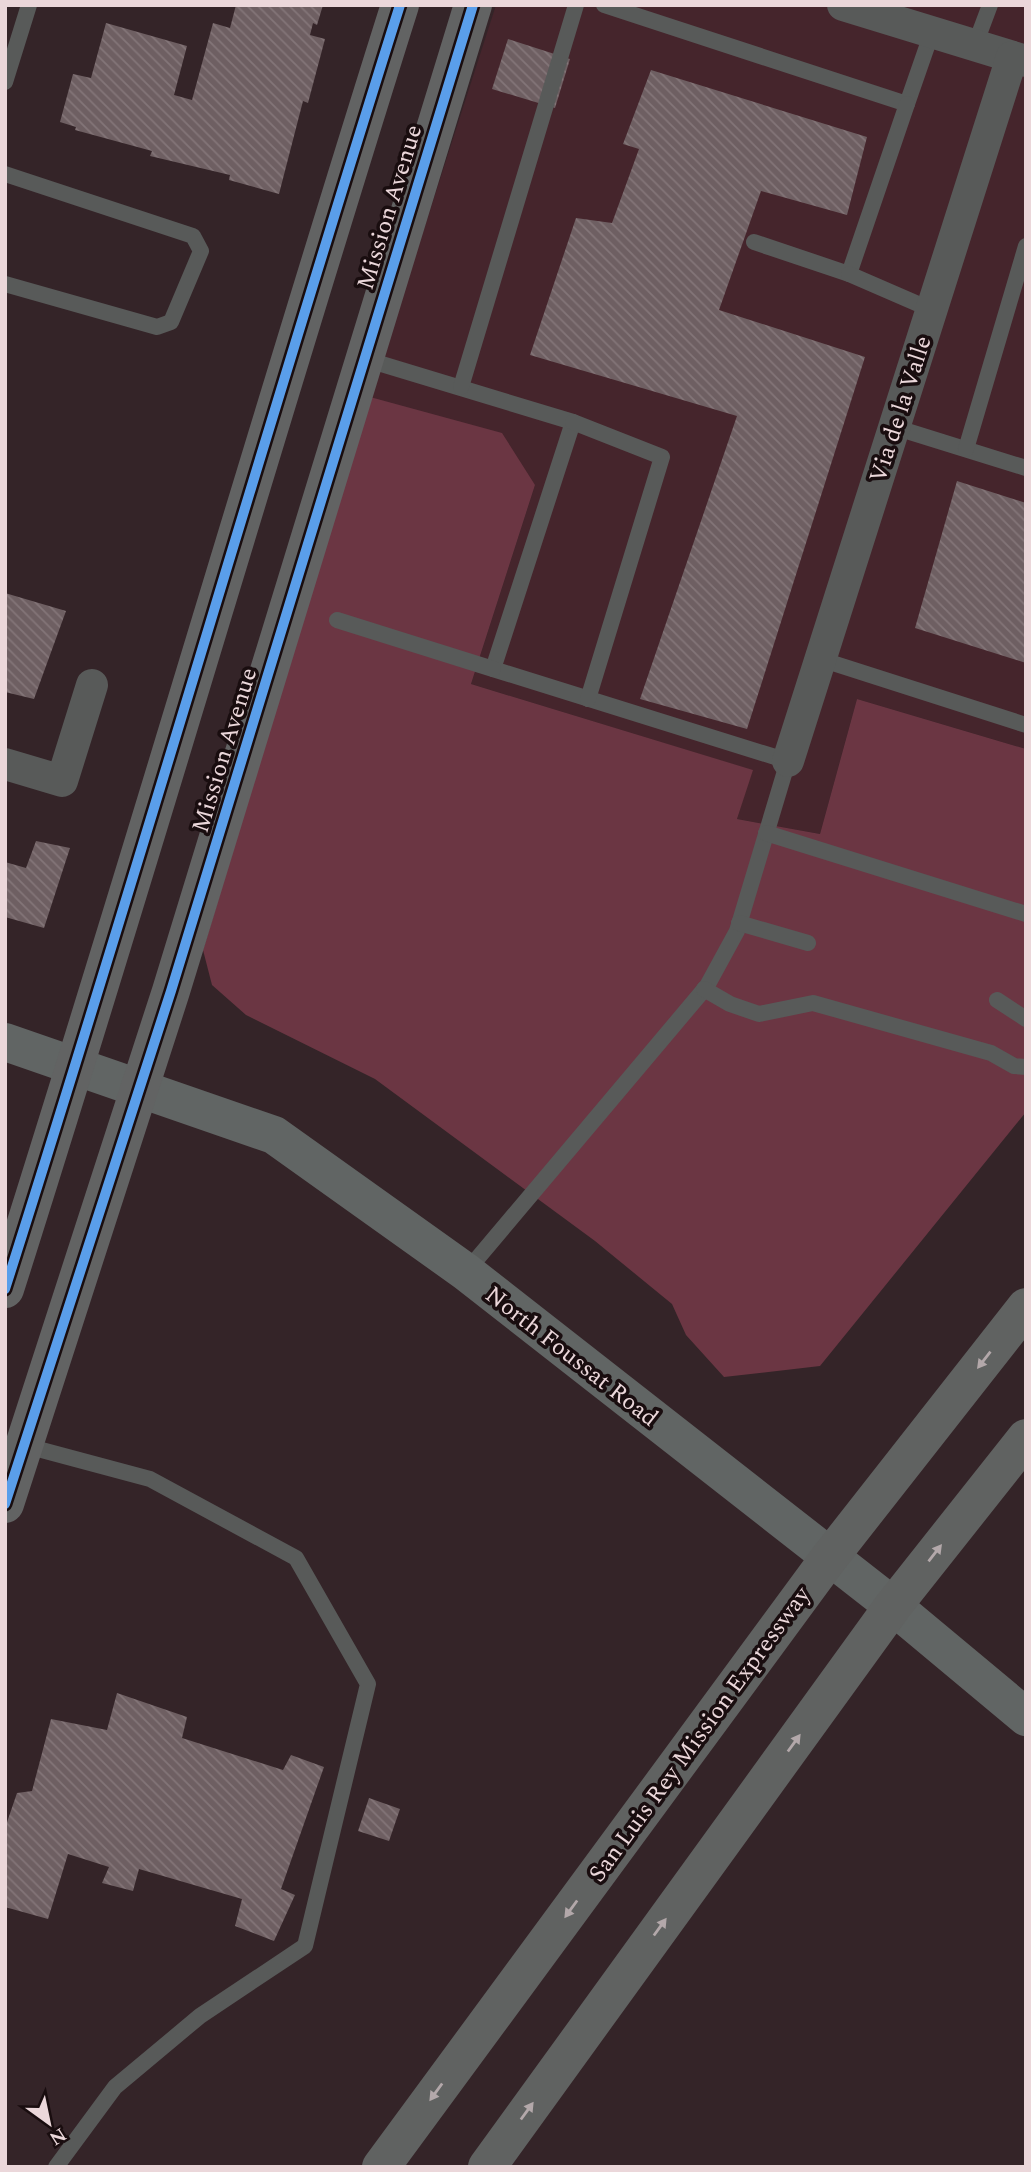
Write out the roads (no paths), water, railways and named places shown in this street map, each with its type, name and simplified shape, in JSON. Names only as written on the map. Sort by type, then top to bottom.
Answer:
[{"type":"highway","name":"San Luis Rey Mission Expressway","points":[[381,2167],[829,1558],[1026,1307]]},
{"type":"highway","points":[[487,2167],[893,1606],[1026,1438]]},
{"type":"main road","name":"Mission Avenue","points":[[5,1289],[76,1067],[291,349],[400,5]]},
{"type":"main road","name":"Mission Avenue","points":[[5,1503],[141,1088],[473,5]]},
{"type":"main road","name":"North Foussat Road","points":[[5,1042],[274,1135],[466,1272],[893,1606],[1026,1717]]},
{"type":"street","points":[[843,5],[1019,59]]},
{"type":"street","name":"Via de la Valle","points":[[788,761],[932,310],[1019,59]]},
{"type":"street","points":[[5,764],[62,782],[92,685]]},
{"type":"lane","points":[[5,82],[29,5]]},
{"type":"lane","points":[[461,387],[576,5]]},
{"type":"lane","points":[[604,5],[907,104]]},
{"type":"lane","points":[[975,45],[990,5]]},
{"type":"lane","points":[[849,274],[932,32]]},
{"type":"lane","points":[[5,174],[193,236],[201,251],[171,322],[158,327],[5,284]]},
{"type":"lane","points":[[754,242],[849,274],[932,310]]},
{"type":"lane","points":[[966,449],[1026,246]]},
{"type":"lane","points":[[365,359],[573,422],[662,457],[588,699]]},
{"type":"lane","points":[[493,669],[573,422]]},
{"type":"lane","points":[[894,427],[1026,468]]},
{"type":"lane","points":[[337,620],[788,761],[739,923],[704,989],[466,1272]]},
{"type":"lane","points":[[820,659],[1026,725]]},
{"type":"lane","points":[[766,833],[1026,914]]},
{"type":"lane","points":[[739,923],[808,943]]},
{"type":"lane","points":[[704,989],[730,1004],[759,1014],[813,1003],[991,1054],[1014,1066],[1026,1067]]},
{"type":"lane","points":[[997,1000],[1026,1019]]},
{"type":"lane","points":[[23,1445],[150,1479],[296,1558],[368,1684],[305,1946],[200,2016],[115,2087],[56,2167]]}]
